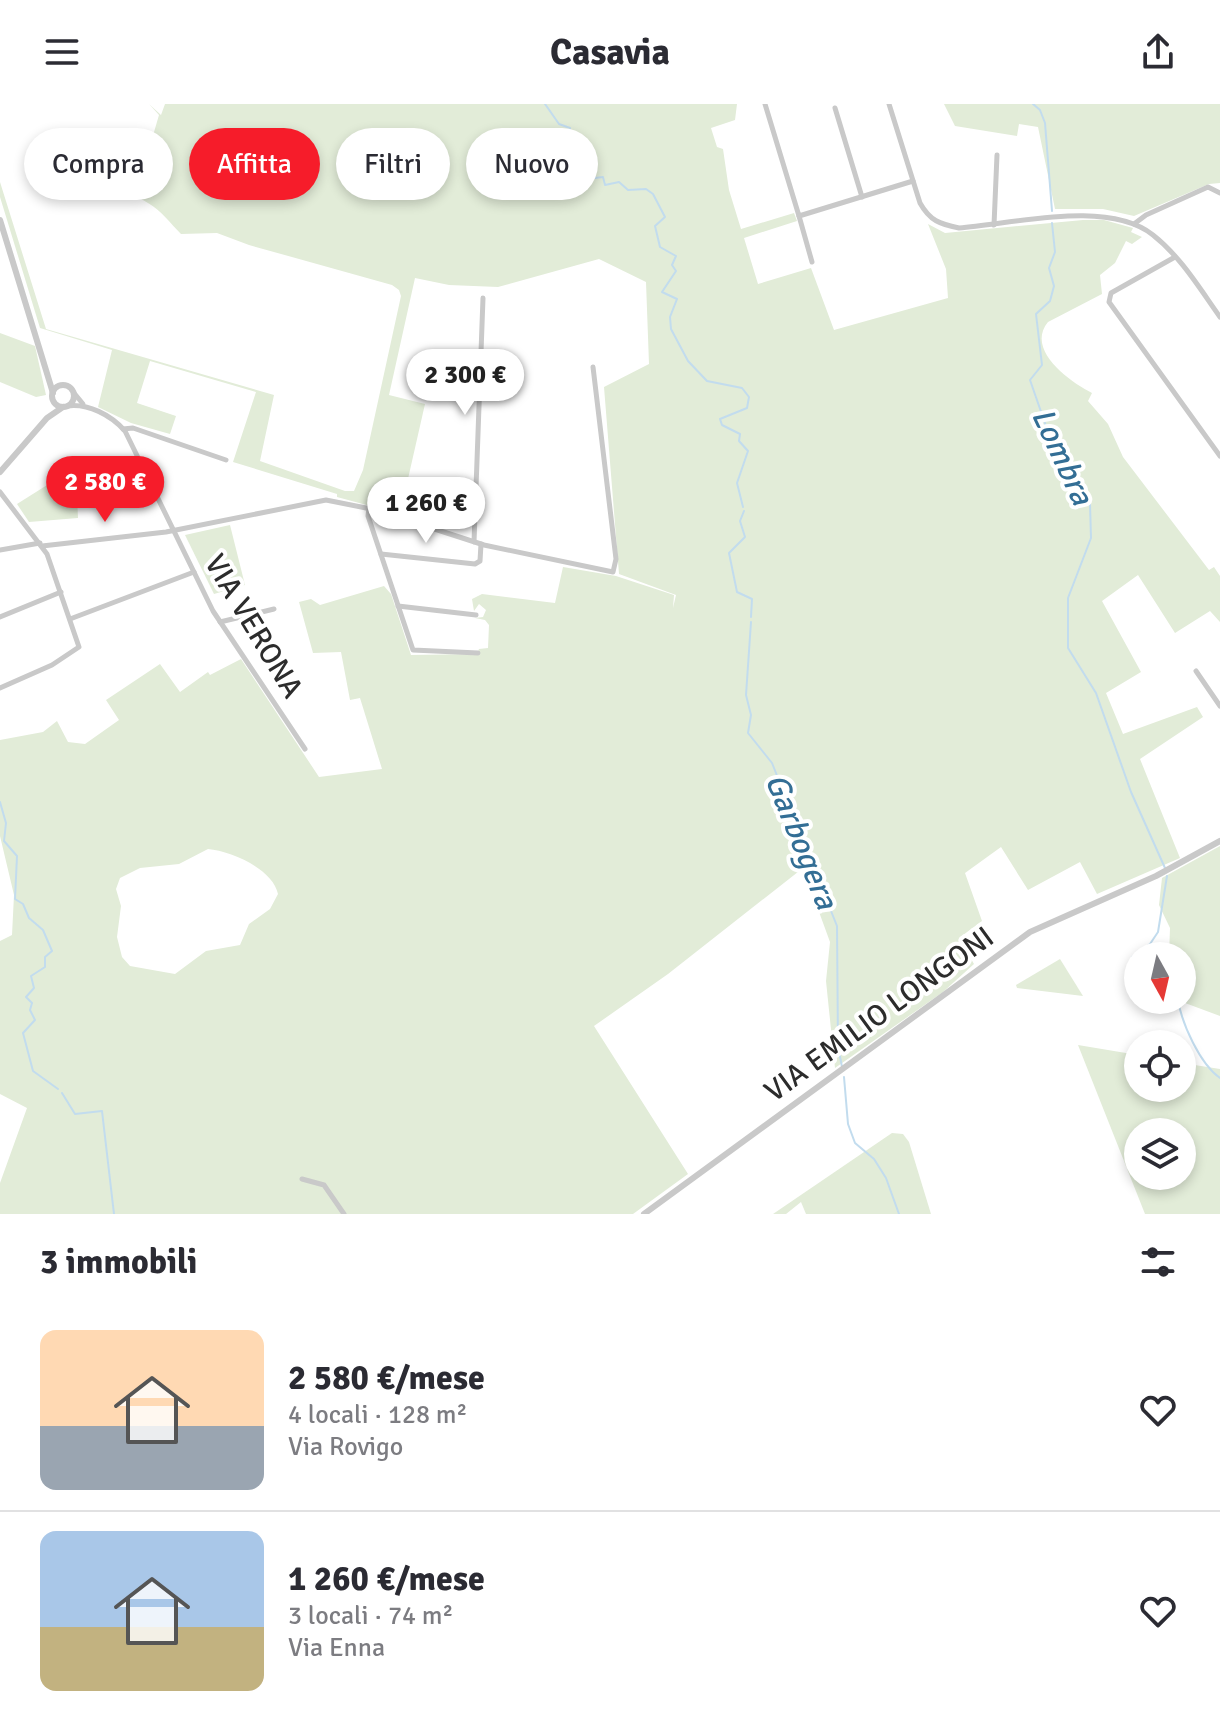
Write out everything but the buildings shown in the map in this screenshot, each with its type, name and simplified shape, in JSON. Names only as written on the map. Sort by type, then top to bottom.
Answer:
[{"type":"street","points":[[765,104],[812,262]]},
{"type":"street","points":[[889,104],[927,215],[939,224],[959,228],[1082,216],[1117,218],[1151,233],[1175,257],[1220,317]]},
{"type":"street","points":[[835,108],[862,197]]},
{"type":"street","points":[[994,225],[997,155]]},
{"type":"street","points":[[799,216],[913,181]]},
{"type":"street","points":[[1134,224],[1146,215],[1208,187],[1220,193]]},
{"type":"street","points":[[0,220],[53,396],[65,406],[90,409],[108,416],[123,429],[131,427],[226,460]]},
{"type":"street","points":[[1175,257],[1111,293],[1109,302],[1220,456]]},
{"type":"street","points":[[381,554],[475,564],[480,561],[483,298]]},
{"type":"street","points":[[0,550],[173,530],[317,501],[369,508],[478,543],[606,573],[614,571],[616,559],[593,367]]},
{"type":"street","points":[[47,370],[90,409]]},
{"type":"street","points":[[47,418],[57,387],[66,385]]},
{"type":"street","points":[[0,472],[47,418],[65,406],[74,393]]},
{"type":"street","name":"VIA VERONA","points":[[123,429],[220,622],[305,749]]},
{"type":"street","points":[[0,492],[41,545],[79,646],[77,651],[0,688]]},
{"type":"street","points":[[369,508],[414,651],[478,653]]},
{"type":"street","points":[[70,619],[194,572]]},
{"type":"street","points":[[0,617],[61,592]]},
{"type":"street","points":[[398,606],[476,615]]},
{"type":"street","points":[[220,622],[274,609]]},
{"type":"street","points":[[1196,671],[1220,706]]},
{"type":"street","name":"VIA EMILIO LONGONI","points":[[644,1214],[1030,932],[1156,876],[1220,841]]},
{"type":"street","points":[[302,1179],[324,1185],[344,1214]]},
{"type":"green space","points":[[149,104],[161,115],[165,104],[737,104],[735,120],[711,128],[717,147],[723,149],[729,190],[741,229],[794,213],[797,221],[744,238],[758,284],[811,268],[834,330],[948,298],[946,269],[928,224],[945,233],[1083,220],[1104,220],[1133,228],[1131,232],[1142,237],[1132,244],[1126,241],[1115,263],[1100,275],[1102,294],[1048,322],[1042,333],[1042,343],[1046,354],[1062,373],[1092,393],[1088,401],[1108,424],[1123,457],[1209,570],[1214,567],[1220,576],[1220,622],[1210,611],[1175,633],[1138,575],[1102,601],[1141,672],[1106,693],[1123,734],[1197,707],[1203,717],[1140,759],[1180,858],[1097,894],[1080,862],[1028,890],[1001,847],[965,873],[982,921],[959,938],[974,964],[943,992],[835,1068],[826,981],[830,942],[803,868],[668,974],[594,1026],[688,1174],[633,1214],[0,1214],[0,1183],[27,1108],[0,1094],[0,941],[12,935],[14,895],[0,836],[0,740],[43,732],[57,721],[68,742],[85,744],[119,720],[106,700],[160,664],[180,692],[208,672],[210,675],[241,659],[319,777],[382,769],[360,698],[350,700],[341,652],[313,653],[299,602],[311,599],[320,605],[384,586],[391,594],[411,655],[477,654],[479,649],[488,648],[489,625],[485,620],[475,618],[483,617],[486,610],[479,604],[474,611],[472,599],[482,594],[555,603],[563,567],[616,576],[674,595],[673,608],[676,595],[619,574],[604,387],[649,364],[646,282],[599,259],[498,287],[449,285],[415,278],[389,395],[425,404],[400,514],[337,497],[337,494],[233,462],[256,392],[150,361],[137,403],[176,416],[170,434],[131,423],[98,407],[112,350],[40,328],[0,197],[0,182],[46,329],[274,395],[260,461],[345,491],[354,491],[363,470],[401,296],[392,285],[217,233],[181,234],[162,213],[142,200],[173,200],[173,128],[155,128],[159,115]],"holes":[[[208,849],[239,858],[260,869],[278,894],[270,909],[249,924],[240,945],[206,951],[175,974],[130,966],[122,957],[117,937],[121,906],[116,889],[120,878],[140,868],[179,864]]]},
{"type":"green space","points":[[944,104],[1220,104],[1220,183],[1209,184],[1134,216],[1103,209],[1055,209],[1038,127],[1019,124],[1017,136],[955,126]]},
{"type":"green space","points":[[0,333],[35,346],[46,395],[36,397],[0,382]]},
{"type":"green space","points":[[90,458],[104,484],[90,486],[90,494],[77,496],[78,518],[29,522],[17,504]]},
{"type":"green space","points":[[230,525],[245,585],[214,594],[185,535]]},
{"type":"green space","points":[[1220,846],[1220,1016],[1196,1007],[1196,942],[1170,942],[1170,928],[1159,905],[1162,878]]},
{"type":"green space","points":[[1060,959],[1083,996],[1017,988],[1016,985]]},
{"type":"green space","points":[[1078,1045],[1124,1053],[1124,1102],[1196,1102],[1196,1065],[1220,1069],[1220,1214],[1145,1214],[1135,1190],[1196,1190],[1196,1118],[1124,1118],[1124,1161]]},
{"type":"green space","points":[[892,1133],[903,1134],[909,1142],[931,1214],[806,1214],[801,1202],[786,1214],[773,1214]]},
{"type":"waterway","name":"Garbogera","points":[[545,104],[559,124],[570,128],[566,148],[576,145],[585,151],[595,178],[603,177],[605,185],[619,182],[628,190],[646,189],[653,194],[665,217],[655,226],[660,247],[676,256],[672,265],[676,271],[662,292],[677,299],[670,317],[671,329],[688,361],[707,381],[742,388],[749,397],[747,408],[720,419],[722,425],[740,434],[739,441],[748,451],[737,483],[743,507]]},
{"type":"waterway","name":"Lombra","points":[[1033,104],[1040,110],[1045,123],[1052,211]]},
{"type":"waterway","name":"Lombra","points":[[1052,223],[1055,252],[1049,268],[1054,286],[1050,301],[1036,314],[1042,365],[1030,380],[1055,452],[1065,470],[1082,484],[1090,504],[1091,538],[1068,598],[1068,648],[1096,693],[1131,792],[1165,868]]},
{"type":"waterway","name":"Garbogera","points":[[744,511],[740,521],[745,537],[729,553],[737,592],[752,599],[751,617]]},
{"type":"waterway","name":"Garbogera","points":[[751,622],[746,695],[751,715],[748,733],[772,763],[837,926],[838,1046],[842,1067]]},
{"type":"waterway","points":[[0,802],[6,823],[4,841],[17,856],[15,899],[23,904],[29,918],[43,930],[52,951],[45,957],[45,967],[31,976],[34,988],[26,997],[32,1003],[30,1010],[35,1020],[23,1033],[33,1071],[58,1089]]},
{"type":"waterway","name":"Lombra","points":[[1151,942],[1158,932],[1167,876]]},
{"type":"waterway","name":"Lombra","points":[[1182,1014],[1193,1043],[1220,1078]]},
{"type":"waterway","name":"Garbogera","points":[[844,1077],[848,1124],[855,1143],[874,1159],[886,1178],[899,1214]]},
{"type":"waterway","points":[[62,1093],[75,1114],[102,1111],[114,1214]]}]
